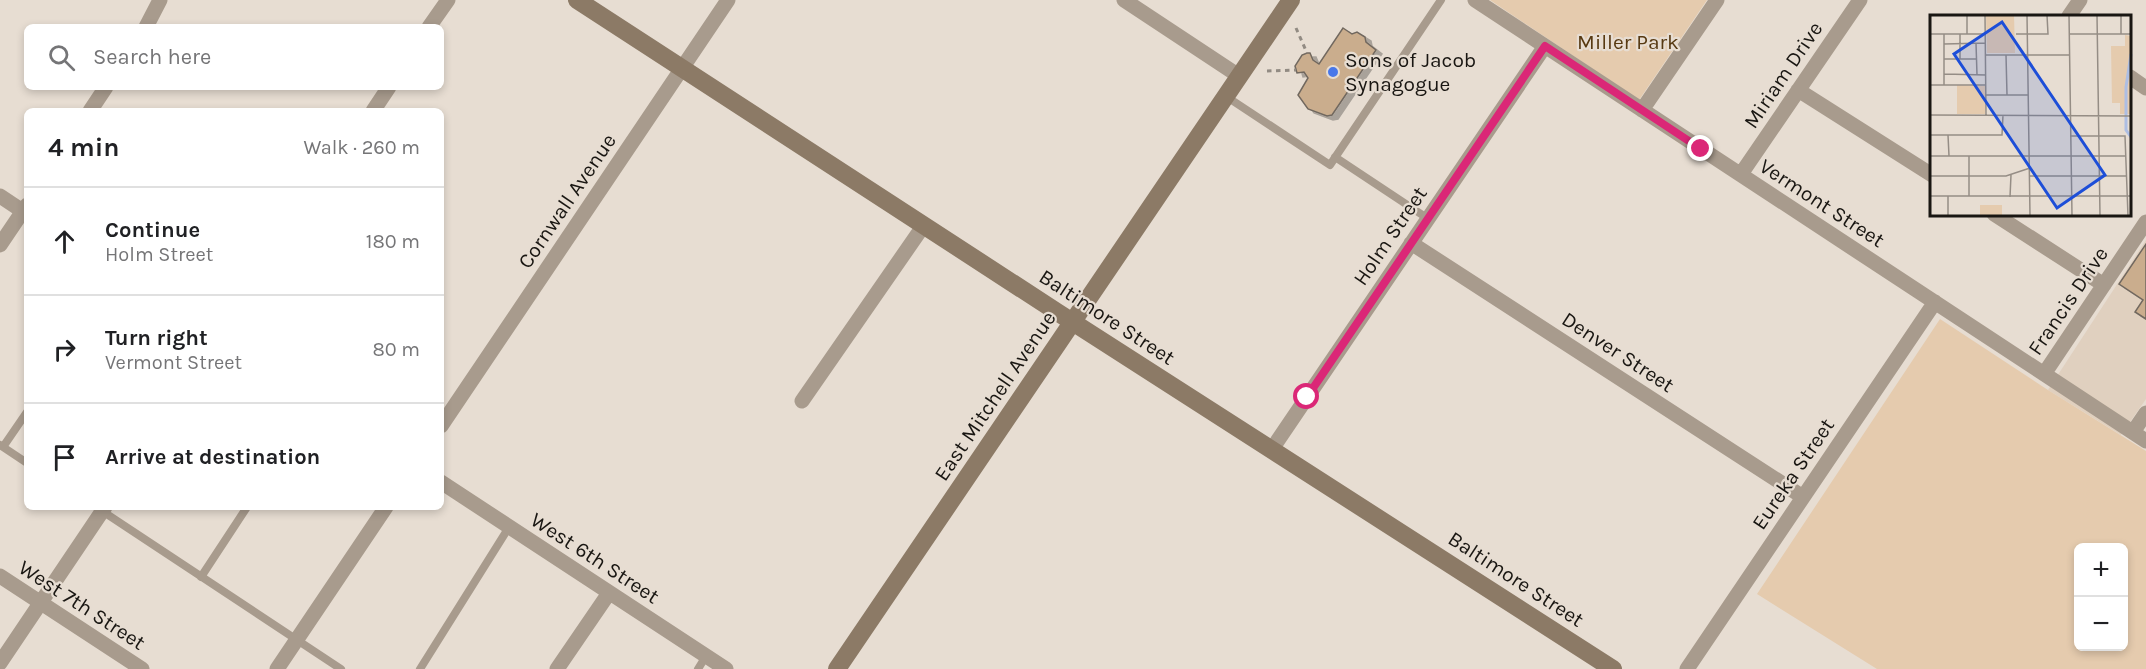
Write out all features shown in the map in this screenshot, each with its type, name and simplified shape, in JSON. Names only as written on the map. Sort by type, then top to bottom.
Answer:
[{"type":"street","points":[[148,24],[160,0]]},
{"type":"street","points":[[431,24],[448,0]]},
{"type":"street","name":"Baltimore Street","points":[[577,0],[1613,669]]},
{"type":"street","name":"Cornwall Avenue","points":[[444,422],[728,0]]},
{"type":"street","points":[[1124,0],[1239,76]]},
{"type":"street","name":"East Mitchell Avenue","points":[[837,669],[1291,0]]},
{"type":"street","name":"Vermont Street","points":[[1475,0],[2140,436]]},
{"type":"street","points":[[1642,110],[1717,0]]},
{"type":"street","name":"Miriam Drive","points":[[1741,174],[1860,0]]},
{"type":"street","points":[[2070,15],[2080,0]]},
{"type":"street","name":"Holm Street","points":[[1272,449],[1545,46]]},
{"type":"street","points":[[2131,78],[2146,88]]},
{"type":"street","points":[[92,108],[104,90]]},
{"type":"street","points":[[375,108],[387,90]]},
{"type":"street","points":[[1798,90],[1930,174]]},
{"type":"street","points":[[0,196],[24,209]]},
{"type":"street","points":[[0,245],[24,213]]},
{"type":"street","points":[[1997,216],[2104,285]]},
{"type":"street","name":"Francis Drive","points":[[2044,374],[2146,222]]},
{"type":"street","points":[[802,401],[924,225]]},
{"type":"street","name":"Denver Street","points":[[1411,243],[1803,497]]},
{"type":"street","name":"Eureka Street","points":[[1687,669],[1935,302]]},
{"type":"street","points":[[2140,436],[2146,413]]},
{"type":"street","name":"West 6th Street","points":[[444,484],[609,593],[702,663],[726,669]]},
{"type":"street","points":[[0,663],[100,510]]},
{"type":"street","points":[[277,669],[384,510]]},
{"type":"street","name":"West 7th Street","points":[[0,576],[142,669]]},
{"type":"street","points":[[557,669],[609,593]]},
{"type":"lane","points":[[1225,97],[1330,165],[1441,0]]},
{"type":"lane","points":[[1335,157],[1427,218]]},
{"type":"lane","points":[[24,416],[2,446],[24,461]]},
{"type":"lane","points":[[104,510],[341,669]]},
{"type":"lane","points":[[201,577],[246,510]]},
{"type":"lane","points":[[420,669],[509,526]]},
{"type":"path","points":[[1296,28],[1307,53]]},
{"type":"path","points":[[1267,70],[1296,70]]},
{"type":"shaded area","points":[[2146,240],[2146,399],[2121,435],[2048,390]]},
{"type":"green space","name":"Miller Park","points":[[1490,0],[1707,0],[1639,100]]},
{"type":"green space","points":[[1940,319],[2146,451],[2146,669],[1877,669],[1757,594]]},
{"type":"building","name":"Sons of Jacob Synagogue","points":[[1343,28],[1352,34],[1357,32],[1365,37],[1366,42],[1376,50],[1332,115],[1327,116],[1308,109],[1298,95],[1308,78],[1304,72],[1297,73],[1295,66],[1302,55],[1307,53],[1310,53],[1313,60],[1319,64]]},
{"type":"building","points":[[2146,244],[2146,319],[2135,312],[2143,300],[2119,284]]},
{"type":"place","name":"Sons of Jacob Synagogue","points":[[1333,72]]},
{"type":"route","points":[[1307,397],[1545,46],[1701,149]]}]
